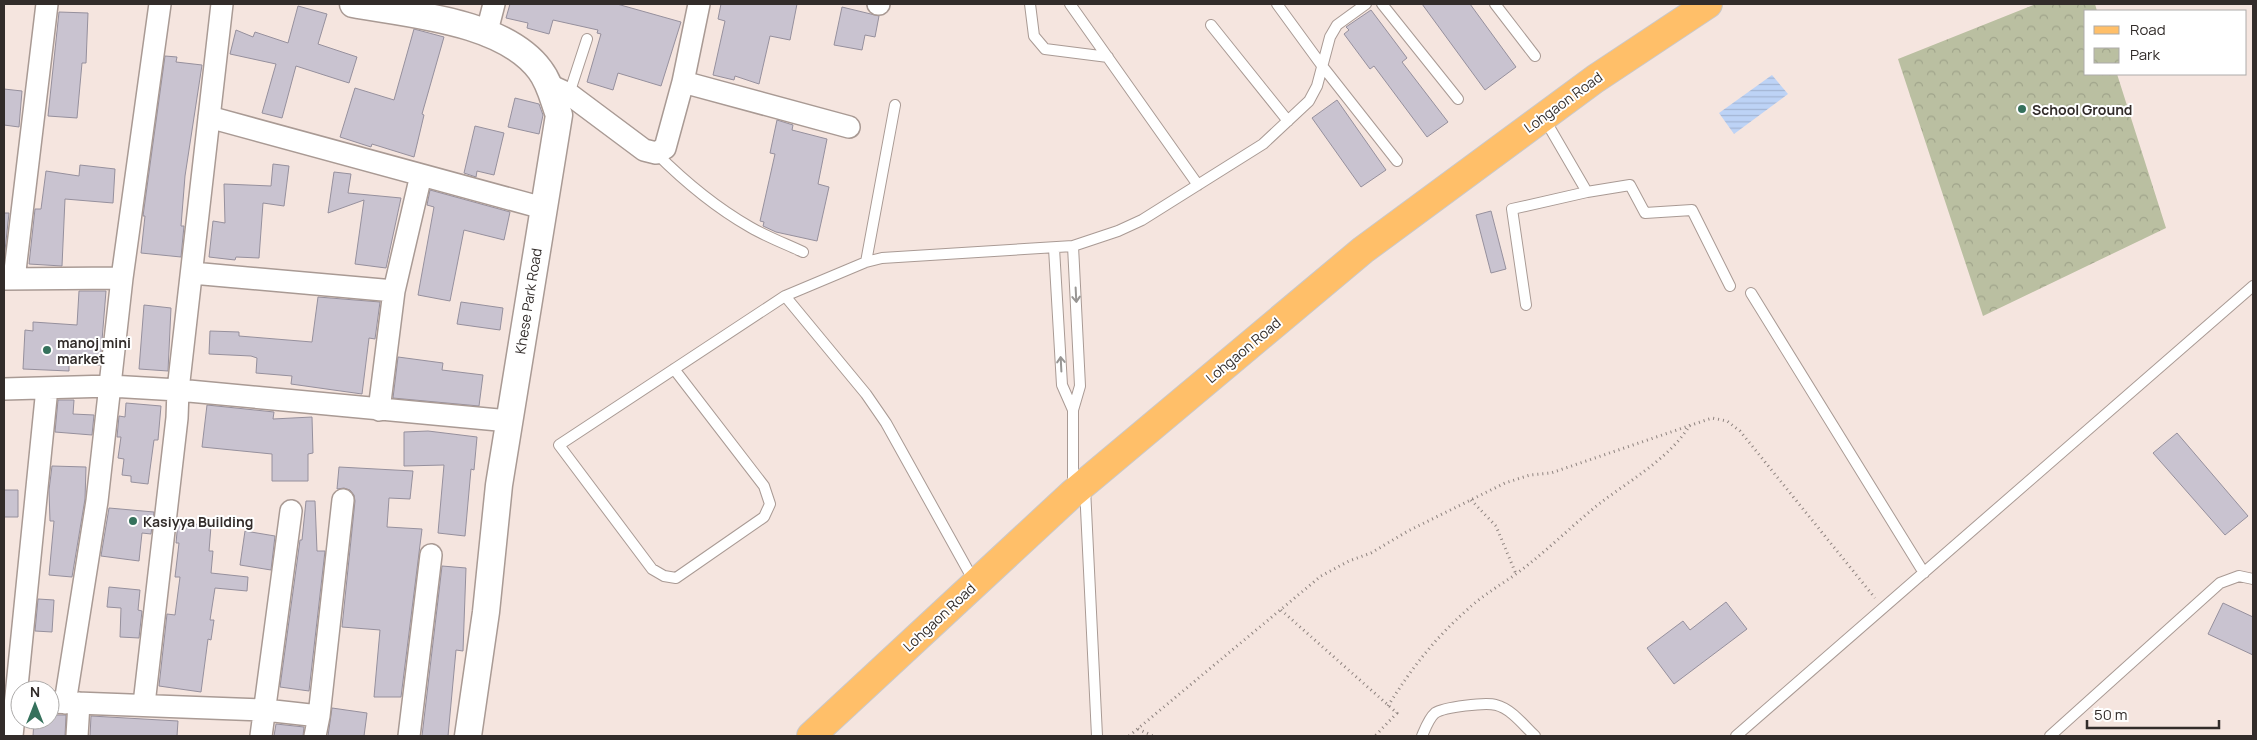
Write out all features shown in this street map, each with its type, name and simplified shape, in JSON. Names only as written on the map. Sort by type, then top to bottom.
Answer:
[{"type":"main road","name":"Lohgaon Road","points":[[811,736],[1079,488],[1363,250],[1595,79],[1708,4]]},
{"type":"street","points":[[47,4],[9,279],[122,278]]},
{"type":"street","points":[[77,736],[64,703],[97,501],[122,278],[160,4]]},
{"type":"street","points":[[144,704],[222,4]]},
{"type":"street","points":[[486,34],[494,4]]},
{"type":"street","points":[[559,89],[644,150],[656,153],[665,148],[683,82],[699,4]]},
{"type":"street","name":"Khese Park Road","points":[[363,5],[459,23],[486,34],[523,53],[559,89],[559,115],[499,485],[486,612],[468,736]]},
{"type":"street","points":[[683,82],[848,127]]},
{"type":"street","points":[[209,117],[543,208]]},
{"type":"street","points":[[379,410],[394,291],[421,175]]},
{"type":"street","points":[[192,273],[394,291]]},
{"type":"street","points":[[4,389],[110,386],[178,390],[509,421]]},
{"type":"street","points":[[15,680],[47,388]]},
{"type":"street","points":[[64,703],[144,704],[265,710],[317,726],[343,500]]},
{"type":"street","points":[[262,736],[291,511]]},
{"type":"street","points":[[409,736],[431,555]]},
{"type":"lane","points":[[1030,4],[1034,36],[1045,49],[1108,57]]},
{"type":"lane","points":[[1070,4],[1198,185]]},
{"type":"lane","points":[[1277,4],[1323,67],[1397,161]]},
{"type":"lane","points":[[674,369],[764,486],[770,504],[764,517],[676,578],[664,576],[652,569],[559,446],[674,369],[785,296],[866,262],[882,258],[1073,246],[1118,231],[1142,220],[1263,144],[1309,101],[1317,86],[1330,38],[1337,25],[1366,4]]},
{"type":"lane","points":[[1382,4],[1458,99]]},
{"type":"lane","points":[[1495,4],[1535,56]]},
{"type":"lane","points":[[1211,25],[1288,121]]},
{"type":"lane","points":[[559,89],[587,39]]},
{"type":"lane","points":[[866,262],[895,105]]},
{"type":"lane","points":[[1543,117],[1587,192]]},
{"type":"lane","points":[[656,153],[676,173],[716,206],[752,228],[803,252]]},
{"type":"lane","points":[[1526,306],[1512,209],[1587,192],[1630,186],[1645,213],[1692,210],[1730,286]]},
{"type":"lane","points":[[1073,246],[1080,386],[1073,410]]},
{"type":"lane","points":[[1054,248],[1062,385],[1073,410],[1097,736]]},
{"type":"lane","points":[[1736,736],[2253,286]]},
{"type":"lane","points":[[1751,293],[1924,573]]},
{"type":"lane","points":[[785,296],[866,394],[886,423],[975,584]]},
{"type":"lane","points":[[2050,736],[2220,583],[2239,576],[2253,579]]},
{"type":"lane","points":[[1422,736],[1436,713],[1445,709],[1487,704],[1497,705],[1509,711],[1535,736]]},
{"type":"path","points":[[1129,736],[1321,576],[1349,561],[1371,554],[1408,530],[1505,483],[1530,475],[1551,473],[1712,418],[1727,421],[1740,431],[1883,608]]},
{"type":"path","points":[[1388,706],[1411,668],[1432,644],[1469,608],[1516,574],[1556,542],[1583,517],[1657,461],[1682,438],[1690,425]]},
{"type":"path","points":[[1471,500],[1496,526],[1516,574]]},
{"type":"path","points":[[1281,610],[1397,714],[1375,736]]},
{"type":"path","points":[[1138,729],[1153,736]]},
{"type":"green space","points":[[2036,4],[2095,4],[2097,10],[2084,10],[2084,75],[2117,75],[2166,228],[1983,316],[1898,59]]},
{"type":"water","points":[[1772,75],[1788,94],[1734,134],[1719,113]]},
{"type":"building","points":[[510,4],[617,4],[681,22],[661,86],[618,73],[613,90],[587,82],[601,34],[597,33],[598,30],[553,20],[549,34],[527,28],[528,23],[506,18]]},
{"type":"building","points":[[721,4],[797,4],[790,40],[770,36],[759,84],[735,76],[734,80],[713,75],[725,21],[718,19]]},
{"type":"building","points":[[1422,4],[1470,4],[1516,67],[1485,90]]},
{"type":"building","points":[[298,6],[327,14],[318,44],[357,57],[349,83],[296,66],[282,118],[262,113],[276,64],[230,54],[236,30],[253,37],[255,32],[288,43]]},
{"type":"building","points":[[842,7],[879,16],[875,37],[865,35],[862,50],[834,45]]},
{"type":"building","points":[[1371,10],[1407,58],[1402,62],[1448,122],[1427,137],[1374,66],[1370,69],[1344,34],[1349,30],[1346,27]]},
{"type":"building","points":[[59,12],[88,13],[86,63],[82,63],[77,118],[48,116]]},
{"type":"building","points":[[414,29],[444,37],[422,114],[424,115],[414,157],[372,144],[371,147],[340,137],[355,88],[394,100]]},
{"type":"building","points":[[165,56],[177,57],[176,62],[202,65],[185,176],[181,226],[184,226],[181,257],[141,253],[145,216],[143,216]]},
{"type":"building","points":[[4,89],[22,91],[19,127],[4,125]]},
{"type":"building","points":[[515,98],[539,104],[543,115],[539,134],[508,127]]},
{"type":"building","points":[[1337,100],[1386,170],[1361,187],[1312,118]]},
{"type":"building","points":[[777,120],[793,125],[792,130],[827,139],[818,184],[829,187],[817,241],[776,232],[763,226],[764,222],[760,221],[775,154],[770,153]]},
{"type":"building","points":[[475,126],[504,133],[494,175],[477,171],[476,177],[464,173]]},
{"type":"building","points":[[273,164],[289,166],[284,206],[263,203],[259,258],[236,257],[235,260],[209,257],[213,221],[225,223],[224,184],[271,186]]},
{"type":"building","points":[[80,165],[115,169],[113,203],[65,199],[62,266],[29,264],[35,209],[41,209],[46,171],[79,176]]},
{"type":"building","points":[[334,172],[351,174],[348,193],[401,198],[386,268],[355,264],[364,200],[328,213]]},
{"type":"building","points":[[430,190],[510,212],[504,240],[464,230],[450,301],[418,295],[434,207],[427,205]]},
{"type":"building","points":[[1491,211],[1506,269],[1491,273],[1476,215]]},
{"type":"building","points":[[4,213],[9,213],[4,260]]},
{"type":"building","points":[[79,291],[106,291],[100,365],[69,364],[69,371],[23,369],[25,330],[33,331],[33,322],[77,325]]},
{"type":"building","points":[[318,297],[380,302],[375,339],[369,338],[362,394],[291,384],[292,376],[256,373],[257,358],[251,356],[209,354],[210,331],[239,332],[239,336],[312,342]]},
{"type":"building","points":[[461,302],[503,308],[500,330],[457,324]]},
{"type":"building","points":[[144,305],[171,308],[168,371],[139,369]]},
{"type":"building","points":[[398,357],[443,363],[442,370],[483,375],[479,406],[393,398]]},
{"type":"building","points":[[58,400],[74,400],[73,414],[94,415],[92,435],[55,432]]},
{"type":"building","points":[[126,403],[161,406],[158,440],[154,440],[148,484],[131,482],[131,476],[122,475],[124,459],[118,458],[121,437],[117,437],[119,416],[125,417]]},
{"type":"building","points":[[207,405],[274,412],[273,419],[312,417],[313,453],[308,454],[308,481],[272,481],[272,454],[202,447]]},
{"type":"building","points":[[428,431],[477,437],[474,470],[471,469],[465,536],[438,533],[444,465],[404,466],[404,432]]},
{"type":"building","points":[[2177,433],[2248,516],[2225,535],[2153,453]]},
{"type":"building","points":[[52,466],[86,467],[85,499],[72,577],[49,575],[54,521],[50,521],[49,490]]},
{"type":"building","points":[[339,467],[413,471],[410,499],[389,498],[387,527],[422,529],[401,697],[374,697],[380,630],[342,627],[355,501],[354,495],[350,490],[344,488],[337,489]]},
{"type":"building","points":[[4,490],[18,490],[18,517],[4,517]]},
{"type":"building","points":[[306,501],[315,501],[317,551],[325,551],[309,691],[280,687]]},
{"type":"building","points":[[109,508],[154,512],[151,534],[142,533],[139,561],[101,556]]},
{"type":"building","points":[[178,522],[211,526],[209,551],[213,551],[211,573],[248,577],[247,591],[215,588],[210,620],[214,620],[211,640],[208,639],[201,692],[159,686],[167,614],[175,615],[180,577],[175,577],[179,543],[176,543]]},
{"type":"building","points":[[245,531],[275,536],[271,570],[240,565]]},
{"type":"building","points":[[442,566],[466,568],[463,651],[456,650],[448,736],[422,736]]},
{"type":"building","points":[[109,587],[140,590],[138,610],[142,611],[139,638],[120,637],[121,608],[107,607]]},
{"type":"building","points":[[38,599],[54,600],[52,632],[35,631]]},
{"type":"building","points":[[1726,602],[1747,629],[1674,684],[1647,648],[1683,621],[1690,630]]},
{"type":"building","points":[[2223,603],[2253,617],[2253,655],[2208,634]]},
{"type":"building","points":[[332,708],[367,713],[364,736],[328,736]]},
{"type":"building","points":[[60,715],[66,715],[65,736],[33,736],[33,730],[60,730]]},
{"type":"building","points":[[91,716],[178,721],[177,736],[90,736]]},
{"type":"building","points":[[276,724],[304,727],[303,736],[274,736]]},
{"type":"place","name":"School Ground","points":[[2022,109]]},
{"type":"place","name":"manoj mini market","points":[[47,350]]},
{"type":"place","name":"Kasiyya Building","points":[[133,521]]}]
